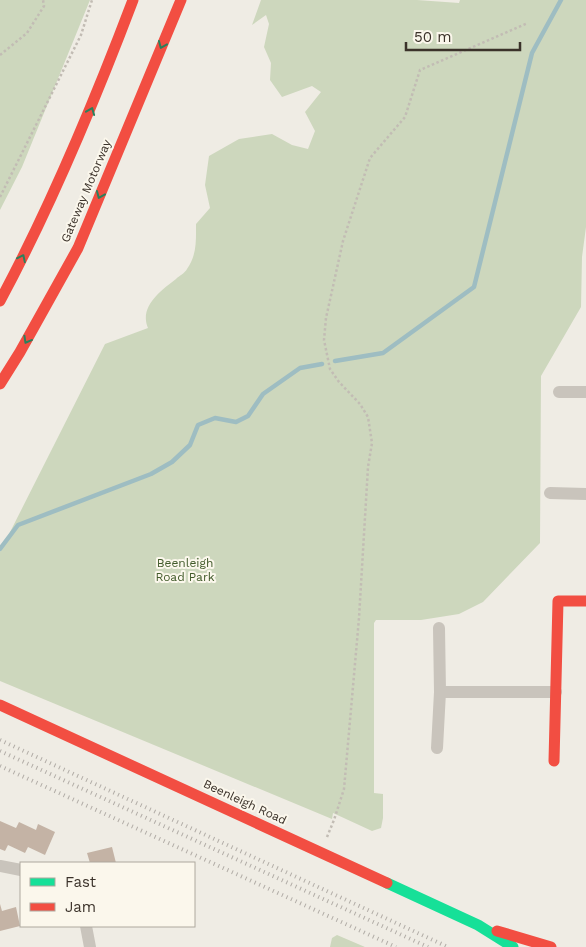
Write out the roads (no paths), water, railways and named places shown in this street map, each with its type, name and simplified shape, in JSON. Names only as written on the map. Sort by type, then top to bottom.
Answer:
[{"type":"main road","points":[[0,301],[88,119],[133,0]]},
{"type":"main road","name":"Gateway Motorway","points":[[0,384],[78,248],[181,0]]},
{"type":"main road","points":[[554,761],[558,600],[586,600]]},
{"type":"main road","name":"Beenleigh Road","points":[[0,705],[478,925],[513,947]]},
{"type":"main road","name":"Beenleigh Road","points":[[478,925],[551,947]]},
{"type":"street","points":[[559,392],[586,392]]},
{"type":"street","points":[[550,494],[586,494]]},
{"type":"street","points":[[436,748],[440,692],[439,628]]},
{"type":"street","points":[[440,692],[556,692]]},
{"type":"street","points":[[0,866],[20,870]]},
{"type":"street","points":[[86,927],[90,947]]},
{"type":"waterway","points":[[335,361],[383,353],[474,287],[532,53],[561,0]]},
{"type":"waterway","points":[[0,549],[18,525],[151,474],[172,462],[190,445],[198,425],[215,418],[236,422],[248,416],[263,394],[300,368],[322,364]]},
{"type":"railway","points":[[0,740],[448,947]]},
{"type":"railway","points":[[0,751],[428,947]]},
{"type":"railway","points":[[0,766],[396,947]]},
{"type":"park label","name":"Beenleigh Road Park","points":[[185,570]]}]
